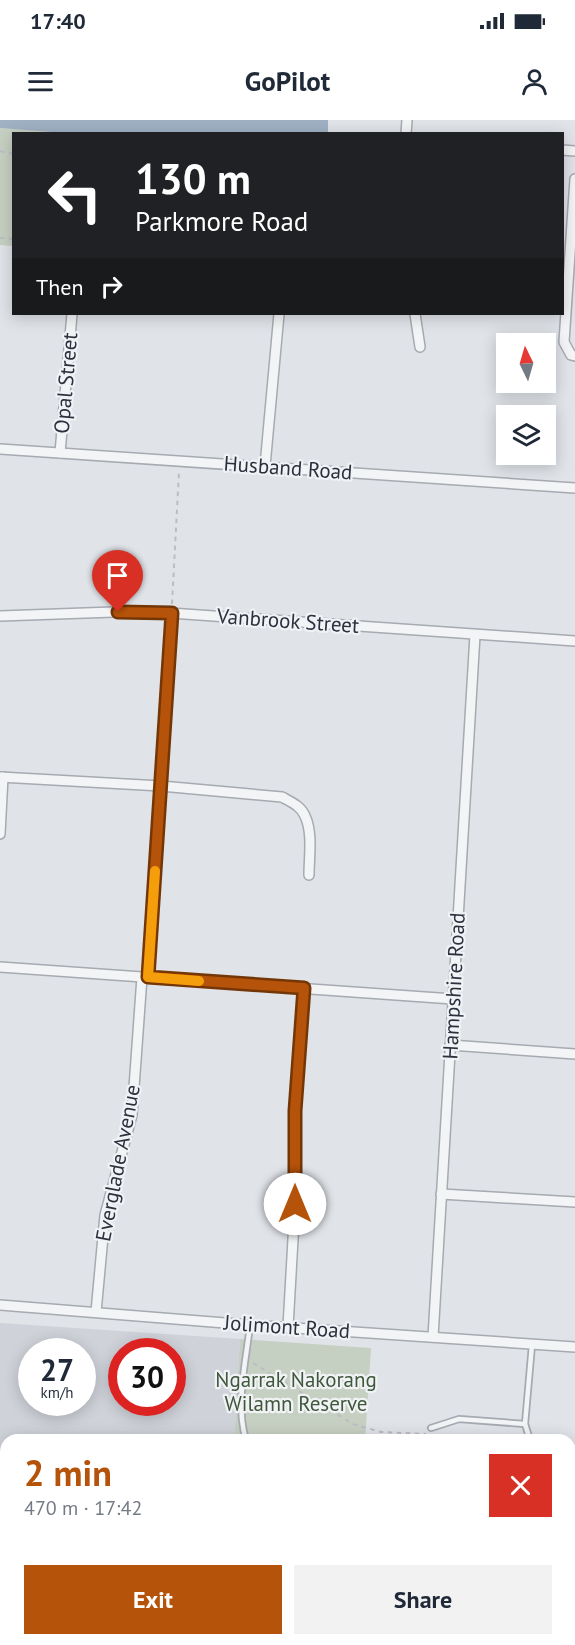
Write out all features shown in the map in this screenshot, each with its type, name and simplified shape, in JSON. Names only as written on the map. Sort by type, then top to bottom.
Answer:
[{"type":"street","points":[[575,179],[564,342],[571,355],[575,356]]},
{"type":"street","name":"Opal Street","points":[[60,453],[72,315]]},
{"type":"street","points":[[265,466],[279,315]]},
{"type":"street","points":[[415,315],[420,347]]},
{"type":"street","name":"Husband Road","points":[[0,449],[575,488]]},
{"type":"street","name":"Vanbrook Street","points":[[0,616],[172,613],[575,641]]},
{"type":"street","name":"Everglade Avenue","points":[[96,1312],[105,1215],[132,1115],[161,786],[172,613]]},
{"type":"street","name":"Hampshire Road","points":[[433,1337],[475,635]]},
{"type":"street","points":[[0,834],[2,777],[161,786],[282,797],[297,805],[305,816],[309,839],[309,875]]},
{"type":"street","points":[[0,967],[453,999]]},
{"type":"street","points":[[288,1327],[295,1204],[295,1111],[304,988]]},
{"type":"street","points":[[450,1045],[575,1054]]},
{"type":"street","points":[[441,1194],[575,1202]]},
{"type":"street","name":"Jolimont Road","points":[[0,1305],[575,1347]]},
{"type":"lane","points":[[244,1434],[242,1425],[250,1325]]},
{"type":"lane","points":[[528,1434],[525,1424],[532,1344]]},
{"type":"lane","points":[[431,1428],[459,1419],[525,1424]]},
{"type":"path","points":[[172,613],[180,460]]},
{"type":"path","points":[[246,1358],[353,1424],[381,1432],[410,1434]]},
{"type":"path","points":[[426,1434],[431,1428]]},
{"type":"shaded area","points":[[0,1323],[240,1339],[234,1434],[0,1434]]},
{"type":"green space","points":[[0,128],[62,132],[12,132],[12,246],[0,245]]},
{"type":"green space","name":"Ngarrak Nakorang Wilamn Reserve","points":[[240,1339],[371,1348],[365,1434],[234,1434]]},
{"type":"water","points":[[0,120],[328,120],[328,132],[52,132],[0,128]]},
{"type":"slow traffic","points":[[155,871],[148,977],[199,981]]},
{"type":"route","points":[[118,612],[172,613],[148,977],[304,988],[295,1111],[295,1204]]}]
